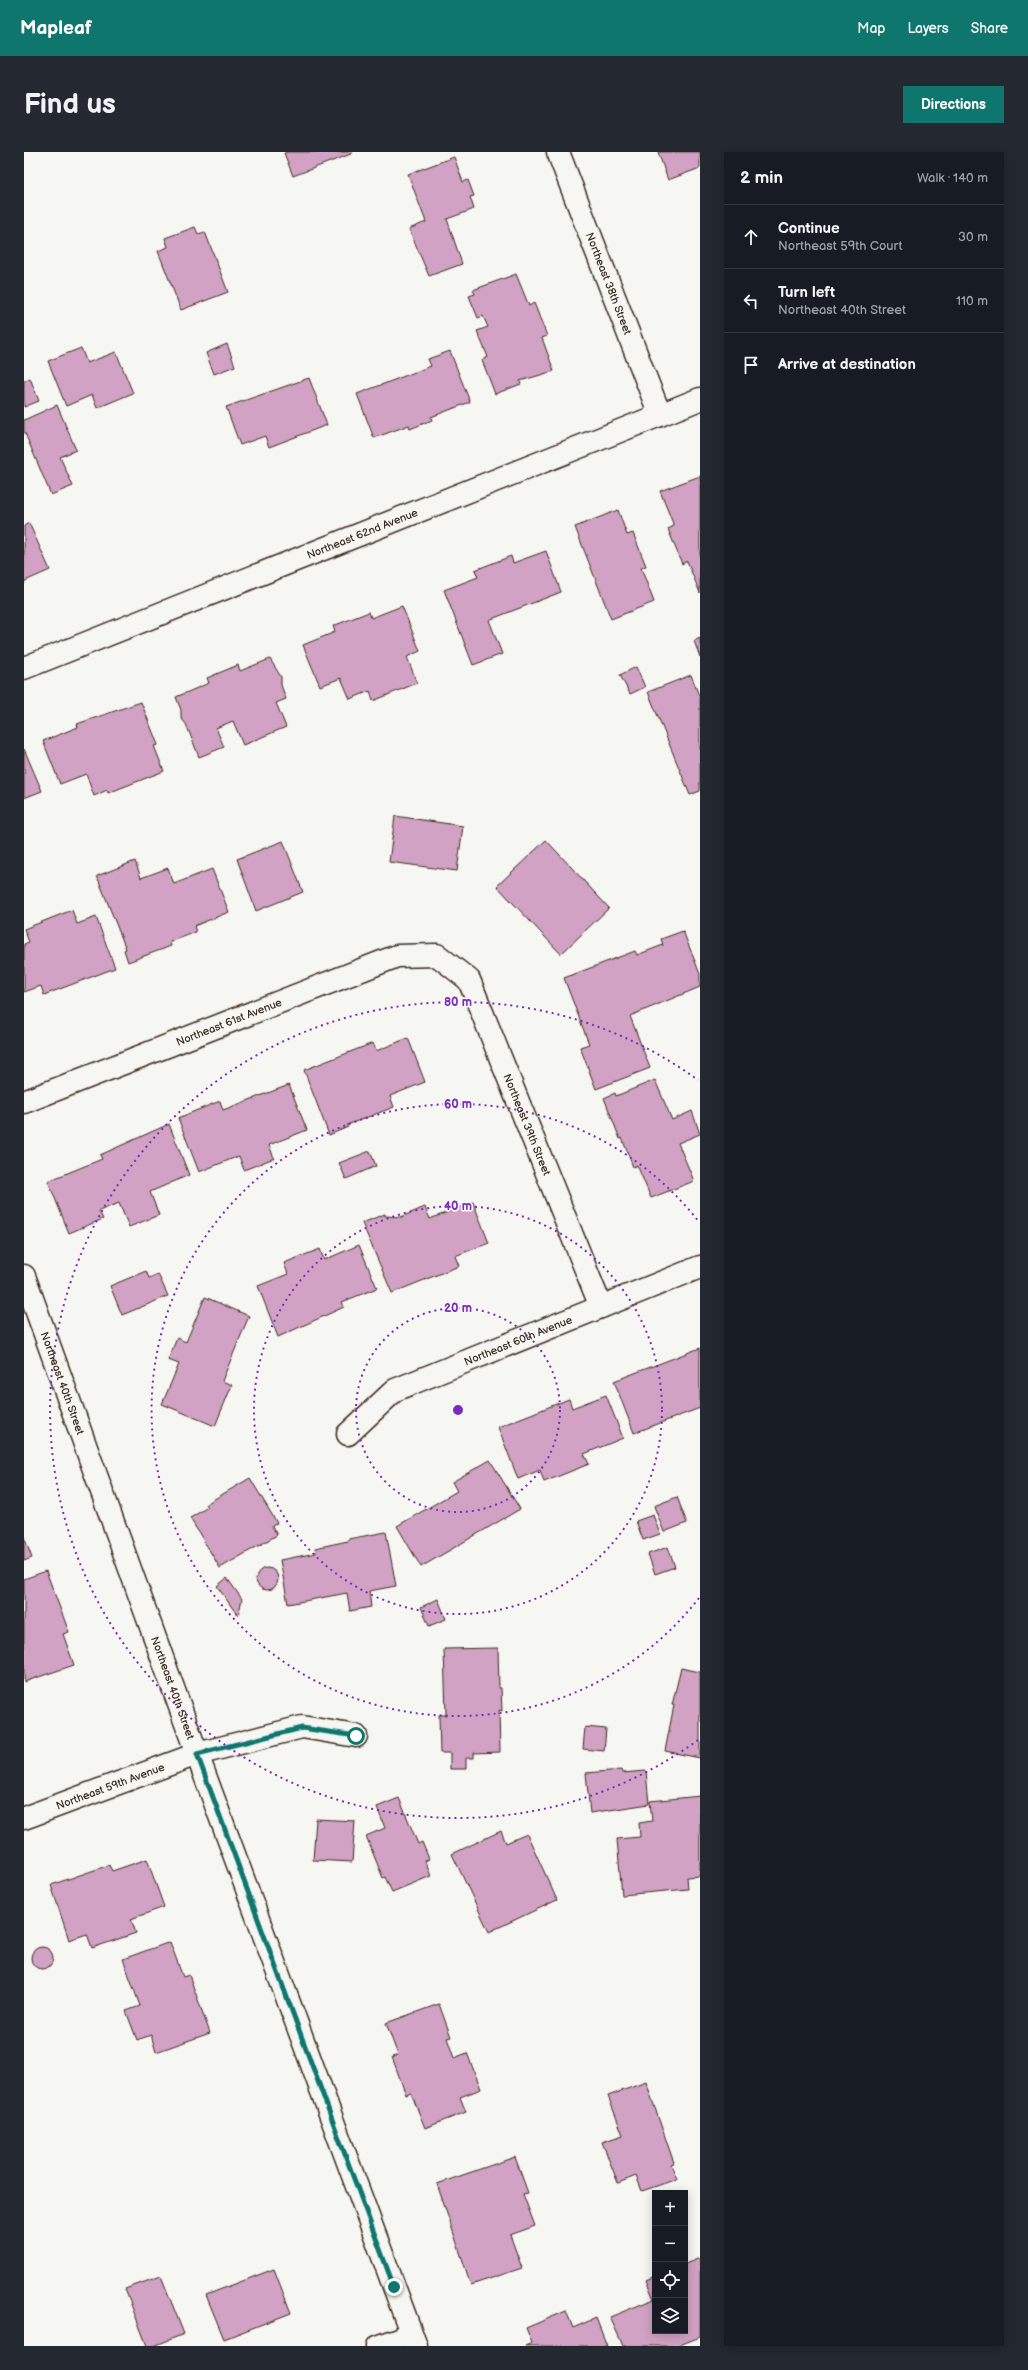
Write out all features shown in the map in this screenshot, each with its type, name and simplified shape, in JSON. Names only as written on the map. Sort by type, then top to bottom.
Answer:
[{"type":"street","name":"Northeast 38th Street","points":[[558,152],[660,415]]},
{"type":"street","name":"Northeast 62nd Avenue","points":[[24,668],[700,399]]},
{"type":"street","name":"Northeast 61st Avenue","points":[[24,1102],[397,956],[437,955]]},
{"type":"street","name":"Northeast 39th Street","points":[[437,955],[469,980],[601,1306]]},
{"type":"street","name":"Northeast 60th Avenue","points":[[348,1434],[395,1390],[700,1267]]},
{"type":"street","name":"Northeast 40th Street","points":[[24,1276],[197,1754],[414,2339]]},
{"type":"street","name":"Northeast 59th Avenue","points":[[24,1818],[197,1754],[302,1728],[356,1736]]},
{"type":"lane","points":[[377,2346],[414,2339]]},
{"type":"building","points":[[351,152],[351,154],[293,176],[284,153]]},
{"type":"building","points":[[658,152],[700,152],[700,168],[668,180]]},
{"type":"building","points":[[454,157],[463,182],[468,180],[474,196],[470,197],[474,209],[447,219],[462,264],[429,276],[409,229],[426,222],[408,174]]},
{"type":"building","points":[[195,227],[198,234],[205,232],[228,292],[181,310],[158,251],[168,247],[165,238]]},
{"type":"building","points":[[516,274],[529,306],[534,303],[547,336],[542,338],[554,371],[520,381],[521,384],[495,394],[482,360],[488,357],[477,331],[488,327],[483,316],[478,318],[469,296],[475,294],[473,290]]},
{"type":"building","points":[[227,344],[235,366],[214,374],[206,353]]},
{"type":"building","points":[[81,348],[87,363],[116,352],[133,393],[97,408],[92,395],[66,406],[48,361]]},
{"type":"building","points":[[450,351],[470,402],[431,417],[432,420],[410,429],[409,425],[374,438],[357,394],[431,366],[428,359]]},
{"type":"building","points":[[30,378],[39,401],[24,407],[24,381]]},
{"type":"building","points":[[309,378],[327,425],[269,447],[265,436],[240,445],[226,407]]},
{"type":"building","points":[[57,405],[76,450],[60,457],[73,486],[51,495],[24,431],[24,420]]},
{"type":"building","points":[[700,476],[700,593],[687,561],[682,564],[668,529],[674,526],[660,491]]},
{"type":"building","points":[[618,510],[627,535],[633,533],[646,566],[641,568],[654,602],[611,619],[575,527]]},
{"type":"building","points":[[29,523],[50,570],[25,581],[24,584],[24,526]]},
{"type":"building","points":[[546,551],[561,592],[489,620],[502,654],[473,665],[444,590],[478,577],[475,570],[511,556],[513,563]]},
{"type":"building","points":[[402,606],[420,651],[407,657],[417,683],[373,701],[370,691],[350,699],[341,678],[320,686],[303,645],[335,632],[333,626],[369,612],[371,618]]},
{"type":"building","points":[[700,638],[700,657],[694,641]]},
{"type":"building","points":[[270,659],[281,677],[281,685],[286,699],[276,703],[286,727],[243,745],[233,721],[216,728],[224,747],[199,757],[186,724],[181,718],[181,710],[176,697],[209,683],[207,678],[238,665],[240,671]]},
{"type":"building","points":[[636,667],[645,687],[630,694],[620,675]]},
{"type":"building","points":[[691,675],[700,698],[700,791],[690,795],[648,692]]},
{"type":"building","points":[[141,702],[158,745],[154,746],[164,771],[108,793],[107,790],[94,796],[86,774],[60,784],[43,741],[78,727],[77,724]]},
{"type":"building","points":[[24,749],[42,791],[24,798]]},
{"type":"building","points":[[395,816],[463,826],[457,871],[389,862]]},
{"type":"building","points":[[546,840],[609,908],[561,954],[497,886]]},
{"type":"building","points":[[283,841],[303,892],[256,911],[237,859]]},
{"type":"building","points":[[135,861],[141,878],[168,868],[174,884],[212,869],[229,912],[194,926],[196,932],[170,942],[171,946],[128,962],[124,950],[126,949],[97,876]]},
{"type":"building","points":[[72,910],[77,924],[96,917],[115,968],[44,995],[41,986],[24,992],[24,944],[29,942],[24,929]]},
{"type":"building","points":[[683,931],[700,974],[700,987],[630,1016],[650,1068],[596,1089],[580,1047],[589,1044],[564,978],[635,951],[637,955],[663,945],[661,939]]},
{"type":"building","points":[[408,1038],[425,1082],[390,1096],[394,1107],[347,1125],[348,1127],[329,1135],[304,1070],[373,1043],[376,1051]]},
{"type":"building","points":[[655,1080],[672,1120],[692,1111],[700,1134],[678,1143],[694,1181],[651,1198],[637,1165],[633,1167],[604,1098],[615,1093],[616,1096]]},
{"type":"building","points":[[289,1085],[307,1130],[269,1145],[274,1158],[244,1170],[239,1156],[199,1172],[178,1118],[220,1101],[223,1110]]},
{"type":"building","points":[[169,1124],[189,1175],[150,1192],[159,1215],[129,1227],[119,1203],[99,1211],[103,1219],[69,1233],[48,1181],[102,1159],[100,1155]]},
{"type":"building","points":[[370,1151],[376,1166],[346,1179],[339,1163]]},
{"type":"building","points":[[473,1202],[489,1243],[455,1256],[459,1266],[392,1293],[362,1223],[385,1214],[385,1216],[401,1217],[425,1207],[430,1219]]},
{"type":"building","points":[[359,1245],[377,1288],[342,1302],[344,1307],[278,1337],[258,1286],[288,1274],[284,1263],[320,1249],[324,1260]]},
{"type":"building","points":[[146,1271],[149,1278],[158,1274],[168,1296],[122,1315],[110,1286]]},
{"type":"building","points":[[205,1297],[249,1316],[222,1381],[232,1385],[215,1426],[162,1404],[179,1364],[168,1360],[177,1338],[186,1342]]},
{"type":"building","points":[[700,1348],[700,1408],[634,1433],[614,1381]]},
{"type":"building","points":[[606,1395],[623,1438],[584,1454],[589,1464],[544,1482],[540,1470],[518,1479],[498,1427],[569,1399],[572,1408]]},
{"type":"building","points":[[490,1460],[520,1509],[421,1567],[397,1526],[457,1491],[452,1482]]},
{"type":"building","points":[[250,1478],[277,1523],[272,1526],[277,1535],[220,1568],[190,1518],[208,1507],[206,1504]]},
{"type":"building","points":[[677,1497],[687,1523],[664,1532],[654,1506]]},
{"type":"building","points":[[653,1515],[660,1534],[643,1540],[636,1521]]},
{"type":"building","points":[[386,1532],[396,1586],[369,1591],[371,1607],[350,1611],[347,1593],[288,1604],[280,1560],[316,1553],[315,1548],[348,1541],[348,1539]]},
{"type":"building","points":[[24,1537],[32,1558],[24,1561]]},
{"type":"building","points":[[668,1547],[675,1567],[655,1574],[648,1554]]},
{"type":"building","points":[[267,1568],[275,1571],[278,1579],[275,1587],[267,1590],[259,1587],[256,1579],[259,1571]]},
{"type":"building","points":[[46,1571],[69,1632],[63,1634],[74,1665],[24,1682],[24,1579]]},
{"type":"building","points":[[227,1578],[242,1599],[238,1616],[217,1586]]},
{"type":"building","points":[[438,1599],[446,1619],[429,1626],[421,1607]]},
{"type":"building","points":[[498,1648],[499,1688],[501,1688],[502,1711],[499,1710],[500,1752],[474,1753],[474,1758],[466,1758],[466,1769],[450,1769],[450,1753],[440,1753],[439,1715],[446,1715],[444,1649]]},
{"type":"building","points":[[681,1668],[700,1672],[700,1758],[665,1751],[674,1705],[672,1705]]},
{"type":"building","points":[[585,1727],[606,1729],[604,1751],[583,1749]]},
{"type":"building","points":[[621,1770],[622,1773],[646,1771],[649,1804],[590,1813],[586,1773]]},
{"type":"building","points":[[700,1796],[700,1876],[687,1877],[688,1889],[622,1895],[617,1839],[640,1837],[639,1823],[652,1821],[650,1801]]},
{"type":"building","points":[[399,1798],[418,1844],[422,1842],[429,1859],[425,1861],[431,1876],[392,1892],[385,1877],[383,1878],[366,1836],[385,1828],[377,1807]]},
{"type":"building","points":[[316,1819],[355,1821],[352,1862],[313,1860]]},
{"type":"building","points":[[501,1831],[506,1843],[527,1834],[557,1900],[489,1932],[452,1854]]},
{"type":"building","points":[[147,1859],[164,1907],[131,1919],[136,1933],[92,1948],[87,1934],[69,1940],[51,1885],[109,1865],[112,1871]]},
{"type":"building","points":[[170,1942],[183,1977],[189,1975],[210,2033],[156,2052],[151,2035],[137,2040],[126,2011],[140,2006],[123,1959]]},
{"type":"building","points":[[38,1947],[46,1947],[53,1954],[53,1962],[46,1969],[38,1969],[31,1962],[31,1954]]},
{"type":"building","points":[[439,2004],[451,2037],[447,2038],[454,2058],[467,2053],[481,2089],[460,2097],[466,2112],[425,2128],[411,2093],[406,2095],[392,2057],[398,2055],[386,2023]]},
{"type":"building","points":[[646,2082],[674,2163],[671,2164],[677,2179],[642,2191],[636,2176],[618,2183],[602,2142],[623,2135],[608,2096]]},
{"type":"building","points":[[515,2157],[528,2193],[523,2194],[535,2226],[510,2235],[522,2268],[471,2285],[437,2184]]},
{"type":"building","points":[[700,2258],[700,2337],[677,2346],[623,2346],[610,2317],[652,2300],[652,2334],[688,2334],[688,2263]]},
{"type":"building","points":[[274,2269],[291,2313],[224,2339],[206,2295]]},
{"type":"building","points":[[161,2276],[184,2334],[154,2346],[147,2346],[125,2289]]},
{"type":"building","points":[[652,2277],[652,2294],[646,2280]]},
{"type":"building","points":[[566,2311],[573,2328],[596,2318],[607,2346],[525,2346],[532,2343],[526,2328]]},
{"type":"route","points":[[356,1736],[302,1728],[197,1754],[394,2287]]}]
